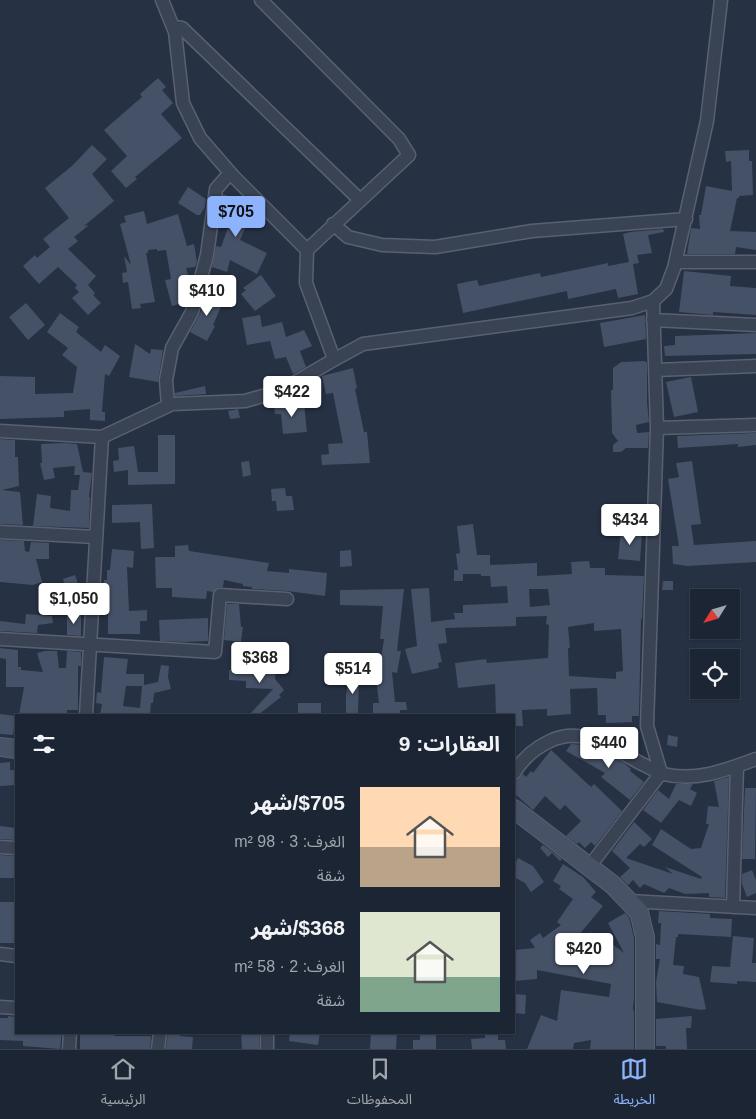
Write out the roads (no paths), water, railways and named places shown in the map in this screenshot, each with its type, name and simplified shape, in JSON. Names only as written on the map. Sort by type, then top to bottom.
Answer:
[{"type":"street","points":[[162,0],[174,27],[183,102],[200,138],[230,173],[307,250]]},
{"type":"street","points":[[261,0],[400,139],[409,155],[307,250],[306,283],[334,359]]},
{"type":"street","points":[[0,431],[102,437],[172,404],[245,401],[280,391],[362,344],[632,308],[653,301],[666,289],[676,262],[686,219],[708,121],[721,0]]},
{"type":"street","points":[[174,27],[182,28],[360,200]]},
{"type":"street","points":[[168,406],[166,380],[172,348],[192,312],[207,255],[216,189],[230,173]]},
{"type":"street","points":[[333,224],[348,236],[382,245],[435,247],[532,231],[686,219]]},
{"type":"street","points":[[676,262],[756,262]]},
{"type":"street","points":[[653,301],[657,428],[647,726],[661,773]]},
{"type":"street","points":[[653,320],[756,325]]},
{"type":"street","points":[[656,370],[756,366]]},
{"type":"street","points":[[657,428],[756,424]]},
{"type":"street","points":[[86,714],[102,437]]},
{"type":"street","points":[[0,532],[96,537]]},
{"type":"street","points":[[0,639],[214,652],[220,595],[287,599]]},
{"type":"street","points":[[515,771],[521,762],[538,746],[558,737],[576,734],[592,738],[661,773],[694,777],[756,759]]},
{"type":"street","points":[[0,747],[15,749]]},
{"type":"street","points":[[734,907],[737,766]]},
{"type":"street","points":[[588,867],[661,773]]},
{"type":"street","points":[[515,810],[613,885],[639,912],[645,937],[644,1049]]},
{"type":"street","points":[[0,847],[15,848]]},
{"type":"street","points":[[629,901],[756,908]]},
{"type":"street","points":[[0,954],[15,956]]},
{"type":"street","points":[[0,1007],[15,1008]]},
{"type":"street","points":[[69,1049],[70,1034]]},
{"type":"street","points":[[158,1049],[160,1034]]},
{"type":"street","points":[[267,1049],[268,1034]]}]
